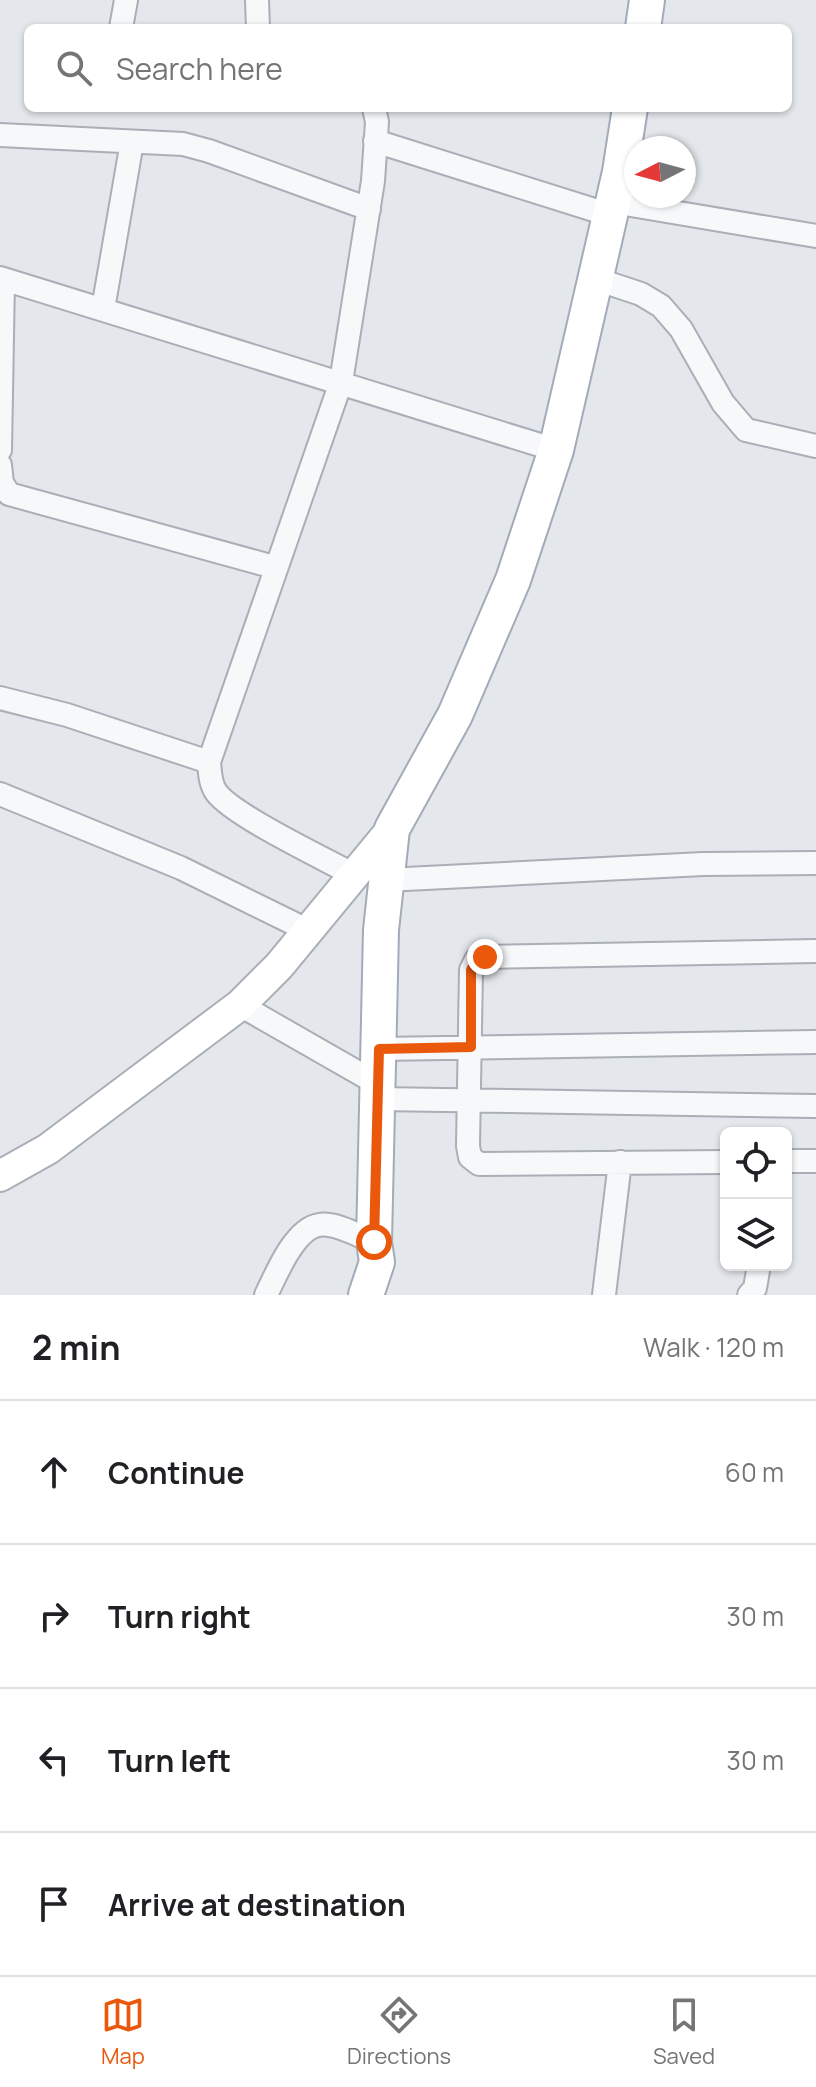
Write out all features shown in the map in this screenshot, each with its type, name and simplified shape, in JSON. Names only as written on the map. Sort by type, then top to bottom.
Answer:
[{"type":"main road","points":[[644,24],[647,0]]},
{"type":"main road","points":[[0,1176],[48,1149],[240,1005],[309,931],[370,877],[392,829],[455,715],[513,580],[556,450],[596,279],[629,112]]},
{"type":"main road","points":[[366,1295],[376,1266],[381,930],[370,877]]},
{"type":"street","points":[[122,24],[126,0]]},
{"type":"street","points":[[257,0],[258,24]]},
{"type":"street","points":[[375,112],[377,122],[369,209],[341,382],[274,567],[209,762],[211,781],[217,794],[235,810],[370,877],[703,864],[816,863]]},
{"type":"street","points":[[0,135],[183,144],[369,209]]},
{"type":"street","points":[[375,141],[611,209],[816,236]]},
{"type":"street","points":[[103,309],[132,142]]},
{"type":"street","points":[[0,450],[2,279],[556,450]]},
{"type":"street","points":[[596,279],[641,294],[661,306],[681,329],[723,403],[746,430],[816,446]]},
{"type":"street","points":[[0,465],[2,483],[9,494],[274,567]]},
{"type":"street","points":[[0,698],[67,715],[209,762]]},
{"type":"street","points":[[0,794],[181,868],[309,931]]},
{"type":"street","points":[[720,1162],[479,1164],[470,1157],[468,1146],[471,970],[476,960],[485,957],[816,951]]},
{"type":"street","points":[[240,1005],[378,1092],[469,1100],[816,1106]]},
{"type":"street","points":[[379,1049],[816,1042]]},
{"type":"street","points":[[792,1161],[816,1161]]},
{"type":"street","points":[[604,1295],[620,1162]]},
{"type":"street","points":[[266,1295],[290,1248],[305,1232],[319,1225],[337,1228],[376,1266]]},
{"type":"street","points":[[749,1295],[755,1288],[758,1271]]},
{"type":"route","points":[[374,1242],[379,1049],[471,1047],[471,970],[476,960],[485,957]]}]
